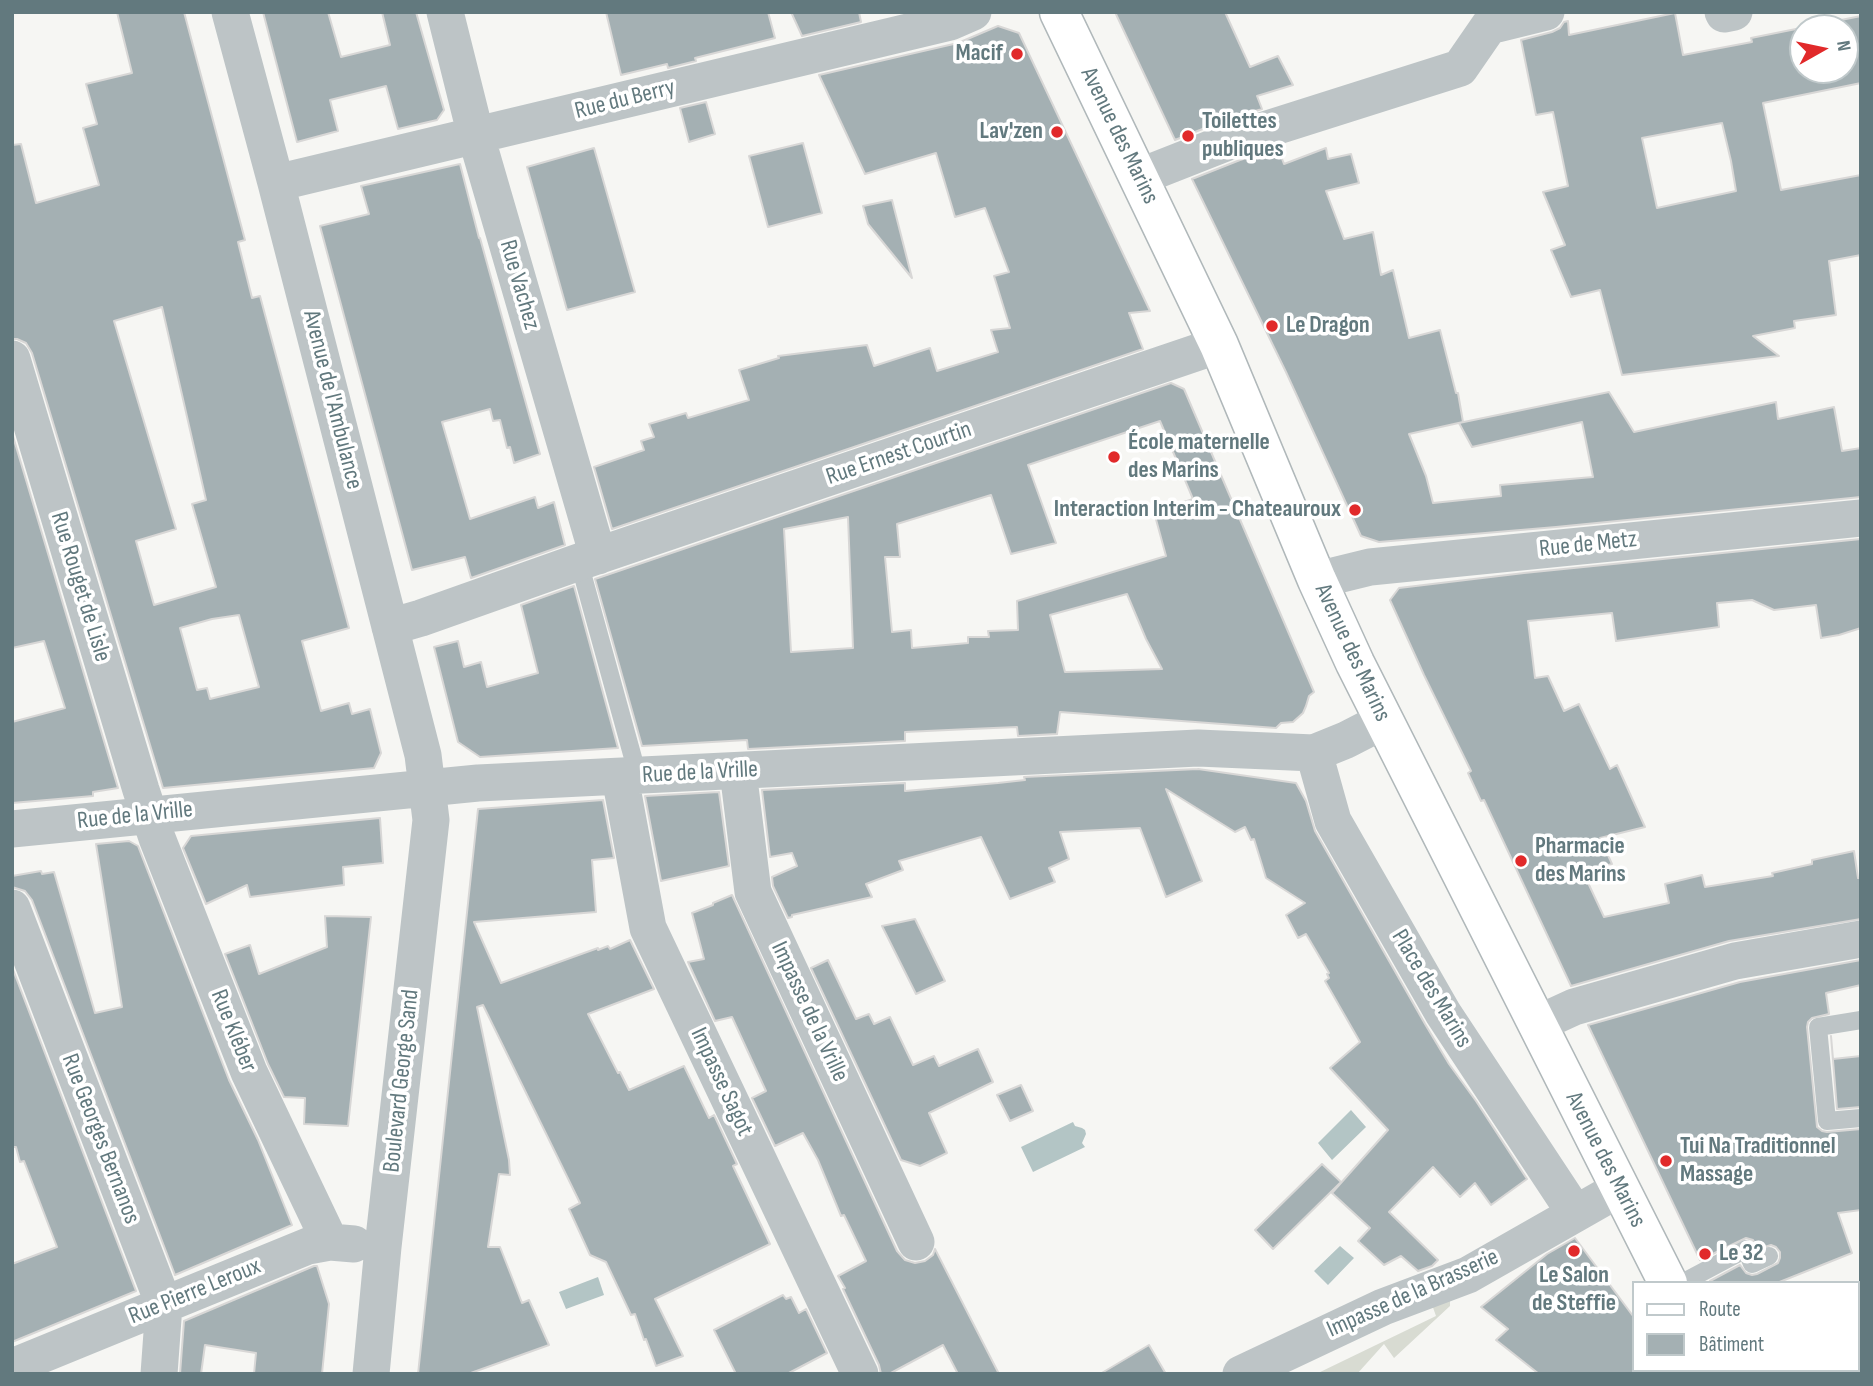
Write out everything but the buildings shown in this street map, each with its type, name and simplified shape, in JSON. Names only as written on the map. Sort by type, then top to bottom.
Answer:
[{"type":"main road","name":"Avenue des Marins","points":[[1059,12],[1220,345],[1317,580],[1383,721],[1667,1281]]},
{"type":"street","name":"Avenue de l'Ambulance","points":[[230,12],[423,755],[427,789]]},
{"type":"street","name":"Rue Vachez","points":[[445,12],[588,559]]},
{"type":"street","name":"Rue du Berry","points":[[276,183],[950,22],[973,12]]},
{"type":"street","points":[[1139,177],[1233,140],[1460,68],[1489,26],[1546,12]]},
{"type":"street","name":"Rue Ernest Courtin","points":[[390,627],[1220,345]]},
{"type":"street","name":"Rue Rouget de Lisle","points":[[12,359],[149,814]]},
{"type":"street","name":"Rue de Metz","points":[[1317,580],[1370,568],[1861,517]]},
{"type":"street","name":"Rue de la Vrille","points":[[12,829],[478,783],[1198,748],[1314,753],[1383,721]]},
{"type":"street","name":"Place des Marins","points":[[1314,753],[1334,821],[1443,1013],[1575,1213]]},
{"type":"street","name":"Impasse de la Vrille","points":[[738,771],[752,892],[916,1242]]},
{"type":"street","name":"Impasse Sagot","points":[[629,777],[648,929],[858,1373]]},
{"type":"street","name":"Boulevard George Sand","points":[[371,1374],[431,820],[427,789]]},
{"type":"street","name":"Rue Kléber","points":[[149,814],[249,1072],[330,1242]]},
{"type":"street","name":"Rue Georges Bernanos","points":[[12,908],[164,1305],[159,1374]]},
{"type":"street","points":[[1537,1024],[1574,1007],[1735,961],[1861,939]]},
{"type":"street","name":"Impasse de la Brasserie","points":[[1241,1374],[1383,1307],[1468,1275],[1619,1189]]},
{"type":"street","name":"Rue Pierre Leroux","points":[[12,1367],[308,1246],[330,1242],[383,1247]]},
{"type":"lane","points":[[588,559],[629,777]]},
{"type":"lane","points":[[1861,1020],[1818,1027],[1828,1121],[1861,1118]]},
{"type":"lane","points":[[1686,1281],[1746,1249],[1752,1264],[1769,1256]]},
{"type":"shaded area","points":[[1351,1110],[1366,1127],[1332,1160],[1318,1143]]},
{"type":"shaded area","points":[[1073,1122],[1075,1126],[1085,1130],[1082,1143],[1085,1147],[1033,1172],[1021,1147]]},
{"type":"shaded area","points":[[1340,1246],[1354,1258],[1328,1285],[1314,1271]]},
{"type":"shaded area","points":[[598,1277],[604,1295],[566,1309],[559,1292]]},
{"type":"shaded area","points":[[1430,1299],[1450,1300],[1450,1306],[1394,1358],[1384,1344],[1357,1374],[1316,1374],[1436,1316]]},
{"type":"place","name":"Macif","points":[[1017,54]]},
{"type":"place","name":"Lav'zen","points":[[1057,132]]},
{"type":"place","name":"Toilettes publiques","points":[[1188,136]]},
{"type":"place","name":"Le Dragon","points":[[1272,326]]},
{"type":"place","name":"École maternelle des Marins","points":[[1114,457]]},
{"type":"place","name":"Interaction Interim - Chateauroux","points":[[1355,510]]},
{"type":"place","name":"Pharmacie des Marins","points":[[1521,861]]},
{"type":"place","name":"Tui Na Traditionnel Massage","points":[[1666,1161]]},
{"type":"place","name":"Le Salon de Steffie","points":[[1574,1251]]},
{"type":"place","name":"Le 32","points":[[1705,1254]]}]
